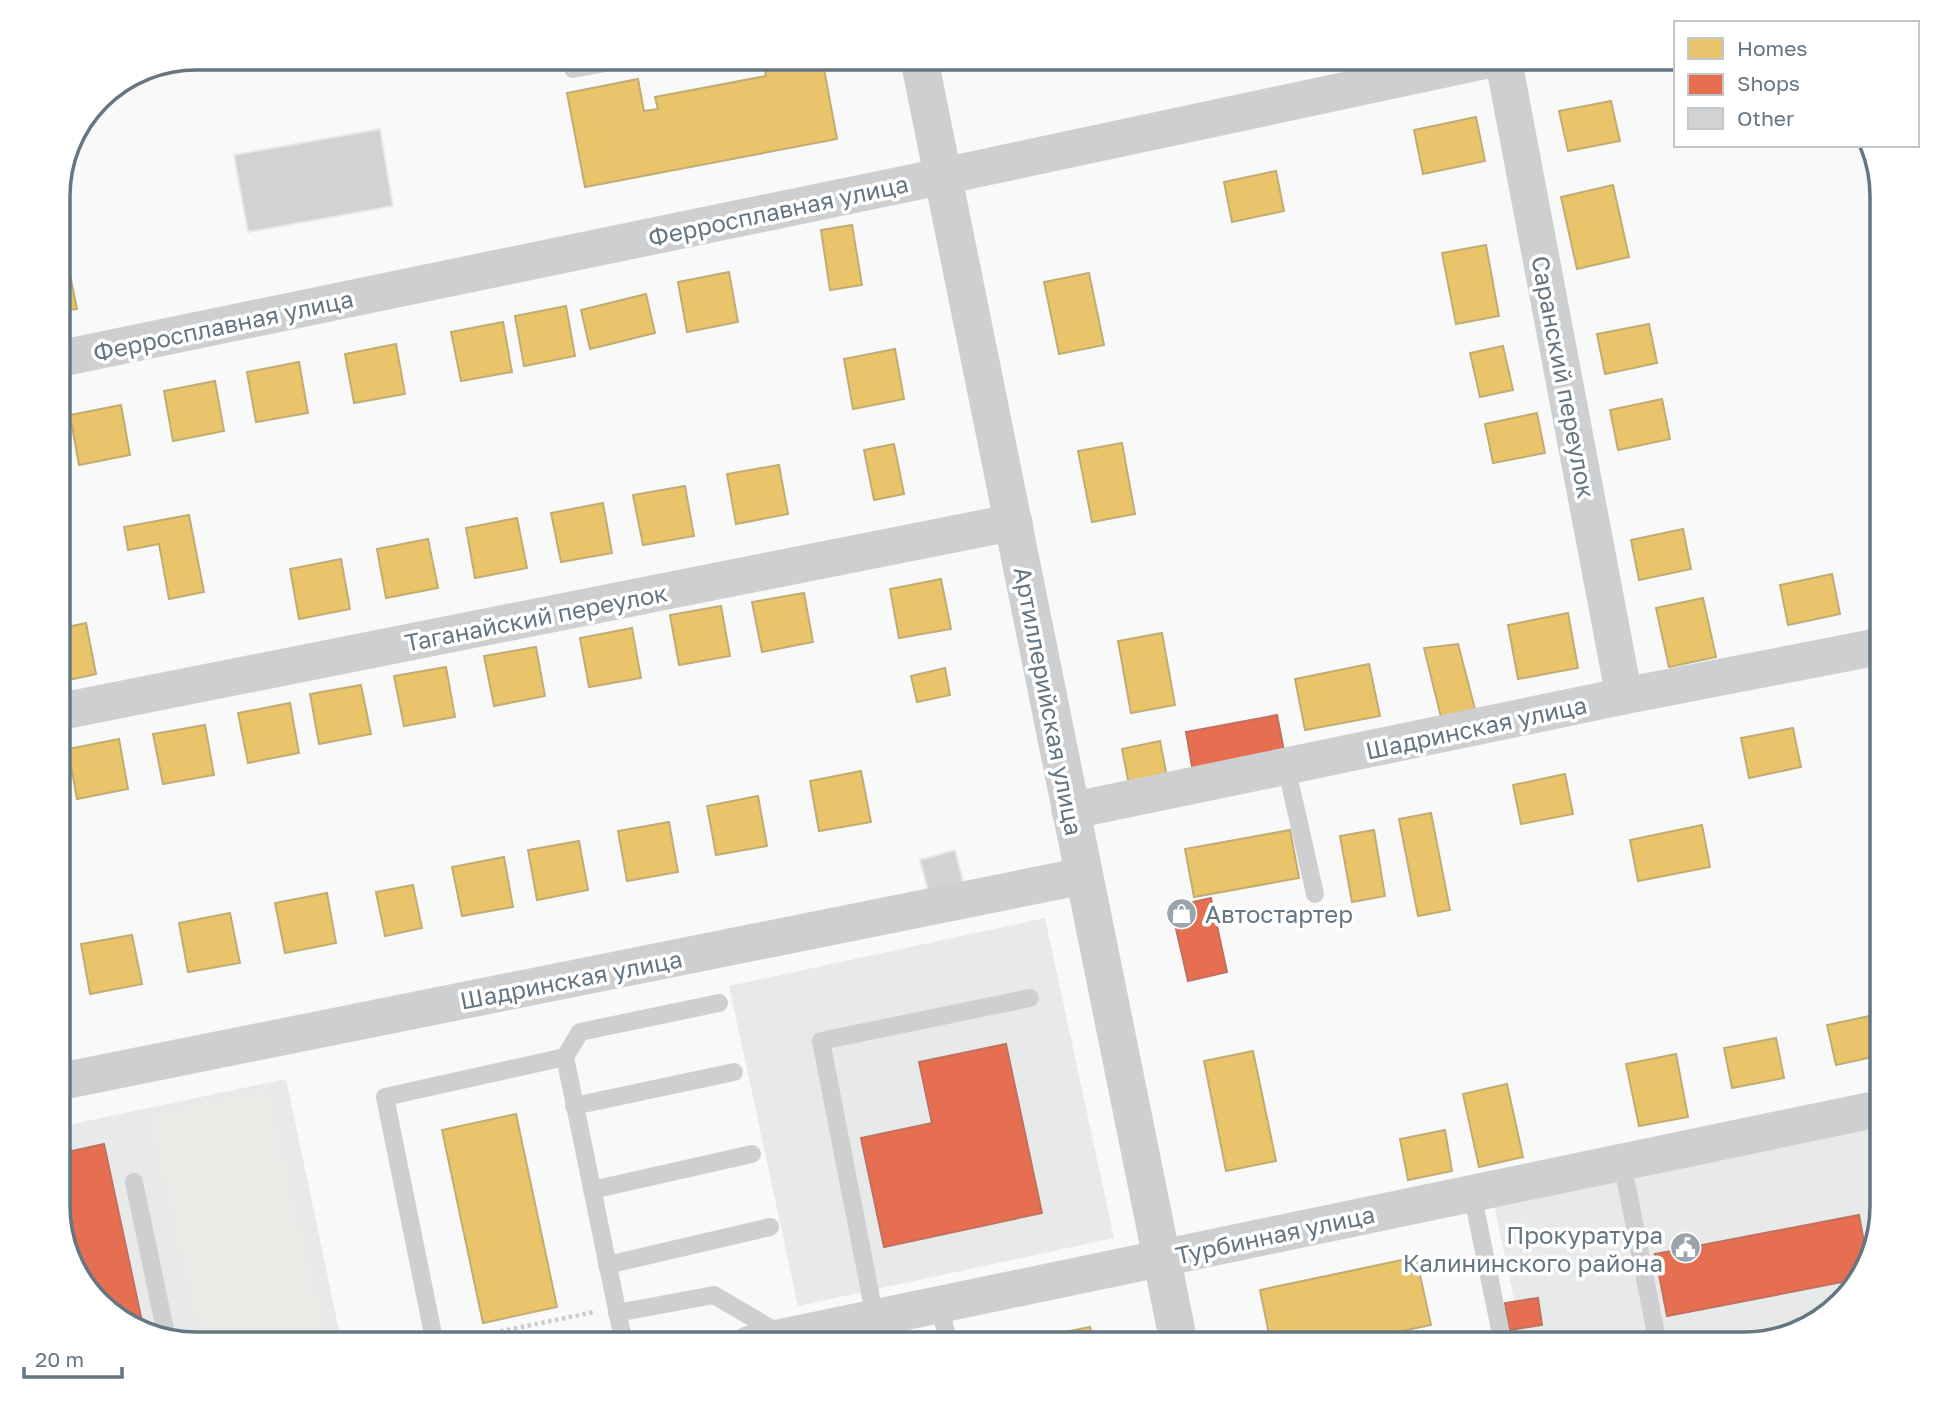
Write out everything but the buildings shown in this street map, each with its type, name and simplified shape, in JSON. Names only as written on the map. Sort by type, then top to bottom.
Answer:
[{"type":"street","name":"Артиллерийская улица","points":[[922,70],[1176,1332]]},
{"type":"street","name":"Ферросплавная улица","points":[[70,357],[944,176],[1441,70]]},
{"type":"street","name":"Саранский переулок","points":[[1505,70],[1624,696]]},
{"type":"street","name":"Таганайский переулок","points":[[70,710],[1014,522]]},
{"type":"street","name":"Шадринская улица","points":[[1070,811],[1624,696],[1870,648]]},
{"type":"street","name":"Шадринская улица","points":[[70,1080],[1083,876]]},
{"type":"street","name":"Турбинная улица","points":[[809,1332],[1870,1110]]},
{"type":"lane","points":[[1286,766],[1315,894]]},
{"type":"lane","points":[[875,1318],[821,1041],[1030,998]]},
{"type":"lane","points":[[622,1332],[565,1057],[580,1032],[719,1003]]},
{"type":"lane","points":[[439,1332],[386,1097],[565,1057]]},
{"type":"lane","points":[[575,1106],[734,1072]]},
{"type":"lane","points":[[592,1190],[752,1154]]},
{"type":"lane","points":[[1622,1162],[1656,1332]]},
{"type":"lane","points":[[134,1182],[165,1328]]},
{"type":"lane","points":[[1472,1193],[1501,1332]]},
{"type":"lane","points":[[607,1265],[770,1227]]},
{"type":"lane","points":[[617,1310],[714,1295],[757,1332]]},
{"type":"lane","points":[[939,1305],[946,1332]]},
{"type":"path","points":[[500,1332],[617,1310]]},
{"type":"shaded area","points":[[1045,918],[1114,1238],[798,1306],[729,986]]},
{"type":"shaded area","points":[[286,1079],[339,1332],[188,1332],[148,1322],[119,1306],[91,1276],[74,1238],[70,1214],[70,1124]]},
{"type":"shaded area","points":[[267,1089],[324,1332],[200,1332],[150,1116]]},
{"type":"shaded area","name":"Прокуратура Калининского района","points":[[1870,1126],[1869,1222],[1857,1262],[1839,1289],[1814,1311],[1768,1330],[1521,1332],[1494,1204]]},
{"type":"place","name":"Автостартер","points":[[1182,913]]},
{"type":"place","name":"Прокуратура Калининского района","points":[[1686,1248]]}]
